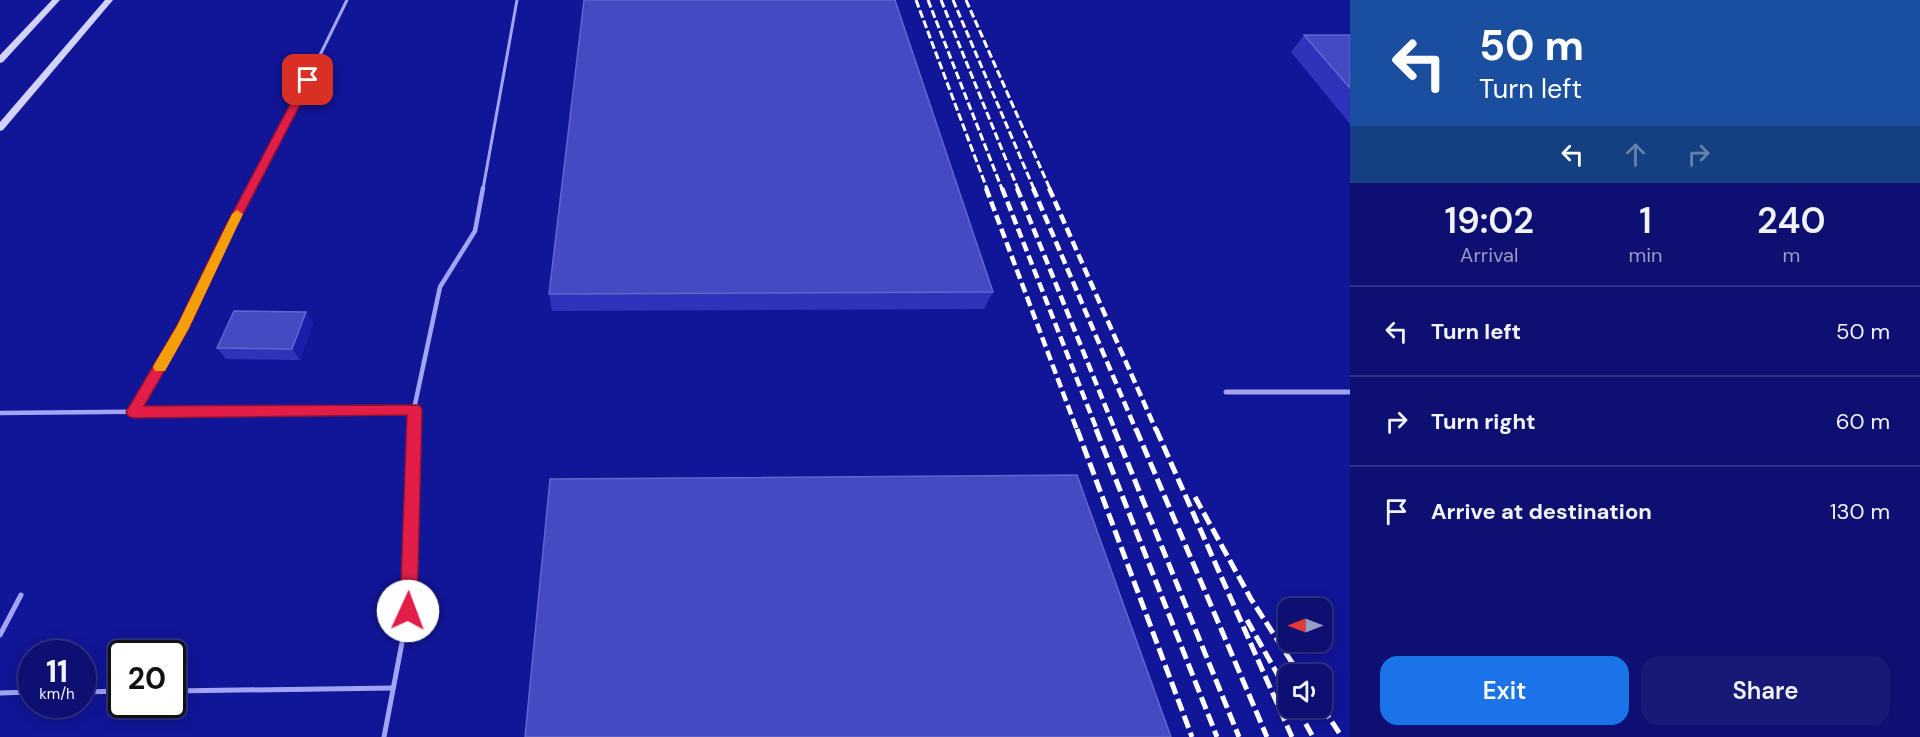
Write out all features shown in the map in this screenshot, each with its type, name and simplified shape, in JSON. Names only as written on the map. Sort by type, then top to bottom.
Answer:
[{"type":"main road","points":[[0,60],[56,0]]},
{"type":"main road","points":[[0,128],[109,0]]},
{"type":"street","points":[[1226,393],[1350,393]]},
{"type":"lane","points":[[133,412],[183,328],[228,233],[298,100],[347,0]]},
{"type":"lane","points":[[384,737],[408,611],[414,409],[440,287],[475,231],[517,0]]},
{"type":"lane","points":[[0,413],[414,409]]},
{"type":"lane","points":[[0,635],[21,595]]},
{"type":"lane","points":[[186,691],[393,688]]},
{"type":"lane","points":[[0,693],[18,692]]},
{"type":"building","points":[[584,0],[895,0],[993,292],[549,294]]},
{"type":"building","points":[[1304,35],[1350,35],[1350,88]]},
{"type":"building","points":[[234,311],[306,312],[292,349],[217,348]]},
{"type":"building","points":[[1077,475],[1171,737],[525,737],[550,479]]},
{"type":"railway","points":[[916,0],[987,189]]},
{"type":"railway","points":[[928,0],[1002,189]]},
{"type":"railway","points":[[941,0],[1018,189]]},
{"type":"railway","points":[[953,0],[1034,189]]},
{"type":"railway","points":[[966,0],[1050,189]]},
{"type":"railway","points":[[986,188],[1077,430]]},
{"type":"railway","points":[[1002,188],[1097,430]]},
{"type":"railway","points":[[1017,188],[1115,430]]},
{"type":"railway","points":[[1033,188],[1136,430]]},
{"type":"railway","points":[[1049,188],[1156,430]]},
{"type":"railway","points":[[1077,429],[1192,737]]},
{"type":"railway","points":[[1096,429],[1217,737]]},
{"type":"railway","points":[[1114,429],[1239,737]]},
{"type":"railway","points":[[1136,429],[1267,737]]},
{"type":"railway","points":[[1156,429],[1292,737]]},
{"type":"railway","points":[[1195,497],[1251,599],[1293,664]]},
{"type":"railway","points":[[1247,620],[1278,675]]},
{"type":"railway","points":[[1303,718],[1313,737]]},
{"type":"railway","points":[[1329,718],[1342,737]]},
{"type":"slow traffic","points":[[160,367],[183,328],[237,214]]},
{"type":"route","points":[[308,80],[228,233],[183,328],[133,412],[414,409],[408,611]]}]
